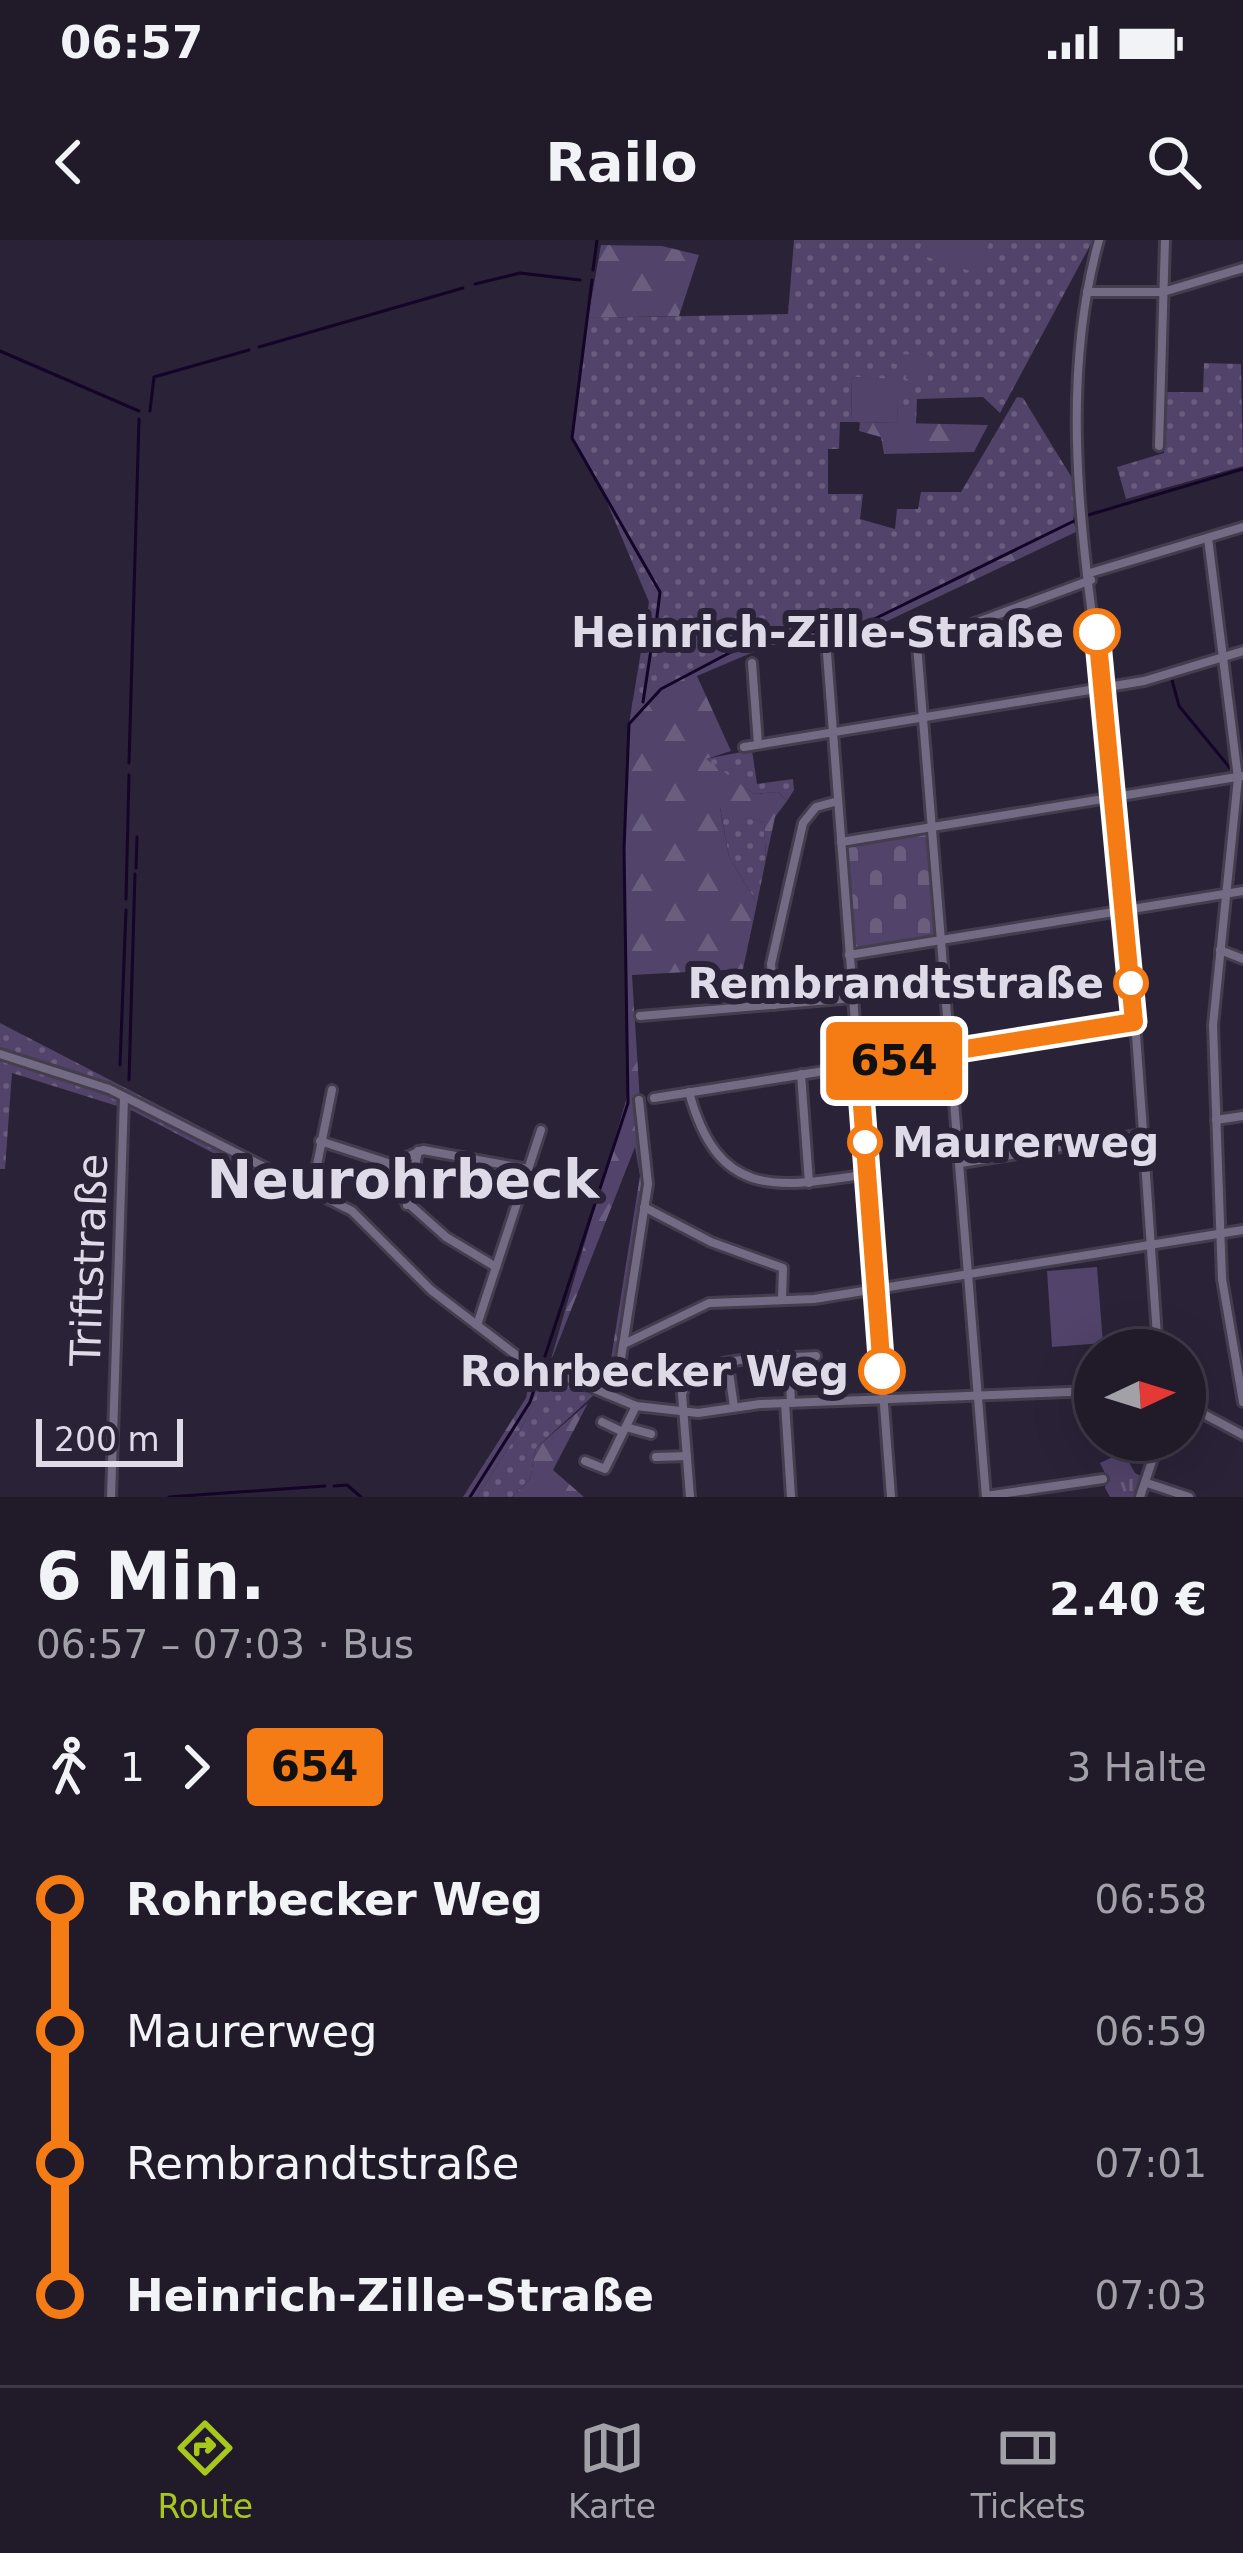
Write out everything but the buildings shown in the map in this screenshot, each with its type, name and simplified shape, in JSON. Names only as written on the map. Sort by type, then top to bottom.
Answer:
[{"type":"street","points":[[1099,240],[1087,292],[1078,485],[1115,799],[1156,1329]]},
{"type":"street","points":[[1159,446],[1165,240]]},
{"type":"street","points":[[1087,292],[1163,292],[1243,268]]},
{"type":"street","points":[[918,644],[1090,577],[1243,527]]},
{"type":"street","points":[[1208,538],[1240,777],[1213,1025],[1221,1233],[1243,1402]]},
{"type":"street","points":[[915,620],[985,1497],[1103,1479]]},
{"type":"street","points":[[826,640],[891,1497]]},
{"type":"street","points":[[744,747],[1103,688],[1243,651]]},
{"type":"street","points":[[752,663],[758,744]]},
{"type":"street","points":[[841,842],[1240,777]]},
{"type":"street","points":[[774,1005],[771,964],[803,824],[816,807],[838,801]]},
{"type":"street","points":[[849,955],[1243,891]]},
{"type":"street","points":[[1220,950],[1243,959]]},
{"type":"street","points":[[640,1016],[853,998]]},
{"type":"street","points":[[653,1098],[1134,1022]]},
{"type":"street","points":[[0,1054],[89,1081],[352,1211],[431,1290],[477,1325],[542,1369],[636,1406],[684,1413],[788,1403],[1074,1391]]},
{"type":"street","points":[[801,1074],[809,1184]]},
{"type":"street","points":[[312,1190],[332,1090]]},
{"type":"street","points":[[689,1092],[704,1140],[724,1163],[751,1177],[809,1184],[867,1174]]},
{"type":"street","name":"Triftstraße","points":[[112,1497],[124,1098]]},
{"type":"street","points":[[606,1393],[624,1344],[648,1184],[639,1100]]},
{"type":"street","points":[[1216,1120],[1243,1116]]},
{"type":"street","points":[[477,1325],[541,1130]]},
{"type":"street","points":[[961,1162],[1143,1134]]},
{"type":"street","points":[[320,1141],[391,1165],[418,1151],[528,1169]]},
{"type":"street","points":[[407,1206],[418,1151]]},
{"type":"street","points":[[391,1165],[390,1187],[407,1206],[496,1267]]},
{"type":"street","points":[[644,1208],[712,1242],[783,1268],[782,1299]]},
{"type":"street","points":[[624,1344],[709,1303],[876,1289],[1243,1229]]},
{"type":"street","points":[[690,1497],[683,1388],[693,1375],[728,1365],[816,1356]]},
{"type":"street","points":[[789,1358],[791,1497]]},
{"type":"street","points":[[728,1365],[734,1407]]},
{"type":"street","points":[[585,1461],[606,1477],[636,1406]]},
{"type":"street","points":[[1206,1415],[1243,1435]]},
{"type":"street","points":[[602,1422],[651,1434]]},
{"type":"street","points":[[656,1457],[687,1456]]},
{"type":"street","points":[[1141,1497],[1153,1461]]},
{"type":"street","points":[[1147,1483],[1189,1497]]},
{"type":"green space","points":[[794,240],[1093,240],[1000,413],[983,397],[917,399],[916,425],[897,423],[898,380],[852,377],[851,422],[840,422],[839,449],[828,449],[828,494],[863,494],[860,519],[895,529],[897,509],[918,509],[921,492],[961,492],[1017,397],[1023,398],[1077,486],[1073,522],[860,626],[731,652],[661,689],[629,724],[649,602],[600,486],[572,438],[588,318],[788,314]]},
{"type":"green space","points":[[923,240],[990,240],[979,274],[918,254]]},
{"type":"green space","points":[[601,245],[662,246],[699,255],[679,316],[588,318]]},
{"type":"green space","points":[[894,354],[929,355],[928,380],[906,379],[907,364],[894,364]]},
{"type":"green space","points":[[1204,363],[1241,364],[1243,466],[1126,499],[1117,467],[1164,453],[1166,392],[1203,392]]},
{"type":"green space","points":[[852,377],[899,379],[897,423],[851,422]]},
{"type":"green space","points":[[860,422],[988,425],[974,452],[884,454],[881,437],[859,431]]},
{"type":"green space","points":[[1073,522],[1078,531],[864,632],[770,645],[697,676],[731,751],[706,759],[754,794],[778,792],[787,801],[775,817],[766,859],[764,823],[720,808],[729,857],[757,903],[743,969],[632,975],[645,1181],[619,1366],[603,1391],[547,1373],[523,1425],[477,1497],[463,1497],[526,1398],[532,1367],[547,1372],[558,1365],[606,1370],[611,1359],[640,1176],[635,1147],[549,1366],[629,1090],[624,849],[629,724],[661,689],[731,652],[774,636],[860,626]]},
{"type":"green space","points":[[752,750],[757,784],[793,779],[794,790],[787,801],[778,792],[754,794],[705,759]]},
{"type":"green space","points":[[720,807],[764,823],[766,859],[757,903],[729,857]]},
{"type":"green space","points":[[933,830],[942,938],[850,953],[842,845]]},
{"type":"green space","points":[[0,1023],[284,1170],[259,1177],[133,1111],[12,1073],[5,1169],[0,1169]]},
{"type":"green space","points":[[1097,1267],[1102,1329],[1074,1329],[1074,1345],[1052,1347],[1047,1271]]},
{"type":"green space","points":[[547,1372],[595,1394],[536,1448],[530,1479],[512,1497],[477,1497],[523,1425]]},
{"type":"green space","points":[[588,1403],[553,1470],[584,1497],[512,1497],[530,1479],[536,1448]]},
{"type":"green space","points":[[1128,1461],[1145,1478],[1137,1497],[1110,1497],[1100,1463]]},
{"type":"waterway","points":[[593,270],[597,240]]},
{"type":"waterway","points":[[475,284],[520,273],[580,280]]},
{"type":"waterway","points":[[592,280],[572,438],[660,592],[655,633]]},
{"type":"waterway","points":[[259,347],[463,288]]},
{"type":"waterway","points":[[150,411],[154,377],[249,350]]},
{"type":"waterway","points":[[0,351],[139,411]]},
{"type":"waterway","points":[[129,763],[139,419]]},
{"type":"waterway","points":[[1085,516],[1243,469]]},
{"type":"waterway","points":[[470,1497],[530,1402],[628,1103],[624,849],[629,724],[661,689],[731,652],[774,636],[860,626],[1076,520]]},
{"type":"waterway","points":[[643,702],[652,643]]},
{"type":"waterway","points":[[1172,680],[1179,706],[1230,768]]},
{"type":"waterway","points":[[126,899],[129,775]]},
{"type":"waterway","points":[[136,868],[137,837]]},
{"type":"waterway","points":[[129,1080],[135,874]]},
{"type":"waterway","points":[[120,1065],[126,910]]},
{"type":"waterway","points":[[334,1486],[347,1485],[361,1497]]},
{"type":"waterway","points":[[169,1497],[325,1486]]},
{"type":"bus line","name":"654","points":[[882,1371],[859,1066],[1134,1022],[1097,632]]},
{"type":"place","name":"Heinrich-Zille-Straße","points":[[1097,632]]},
{"type":"place","name":"Rembrandtstraße","points":[[1131,983]]},
{"type":"place","name":"Maurerweg","points":[[865,1142]]},
{"type":"place","name":"Rohrbecker Weg","points":[[882,1371]]},
{"type":"district","name":"Neurohrbeck","points":[[403,1179]]}]
